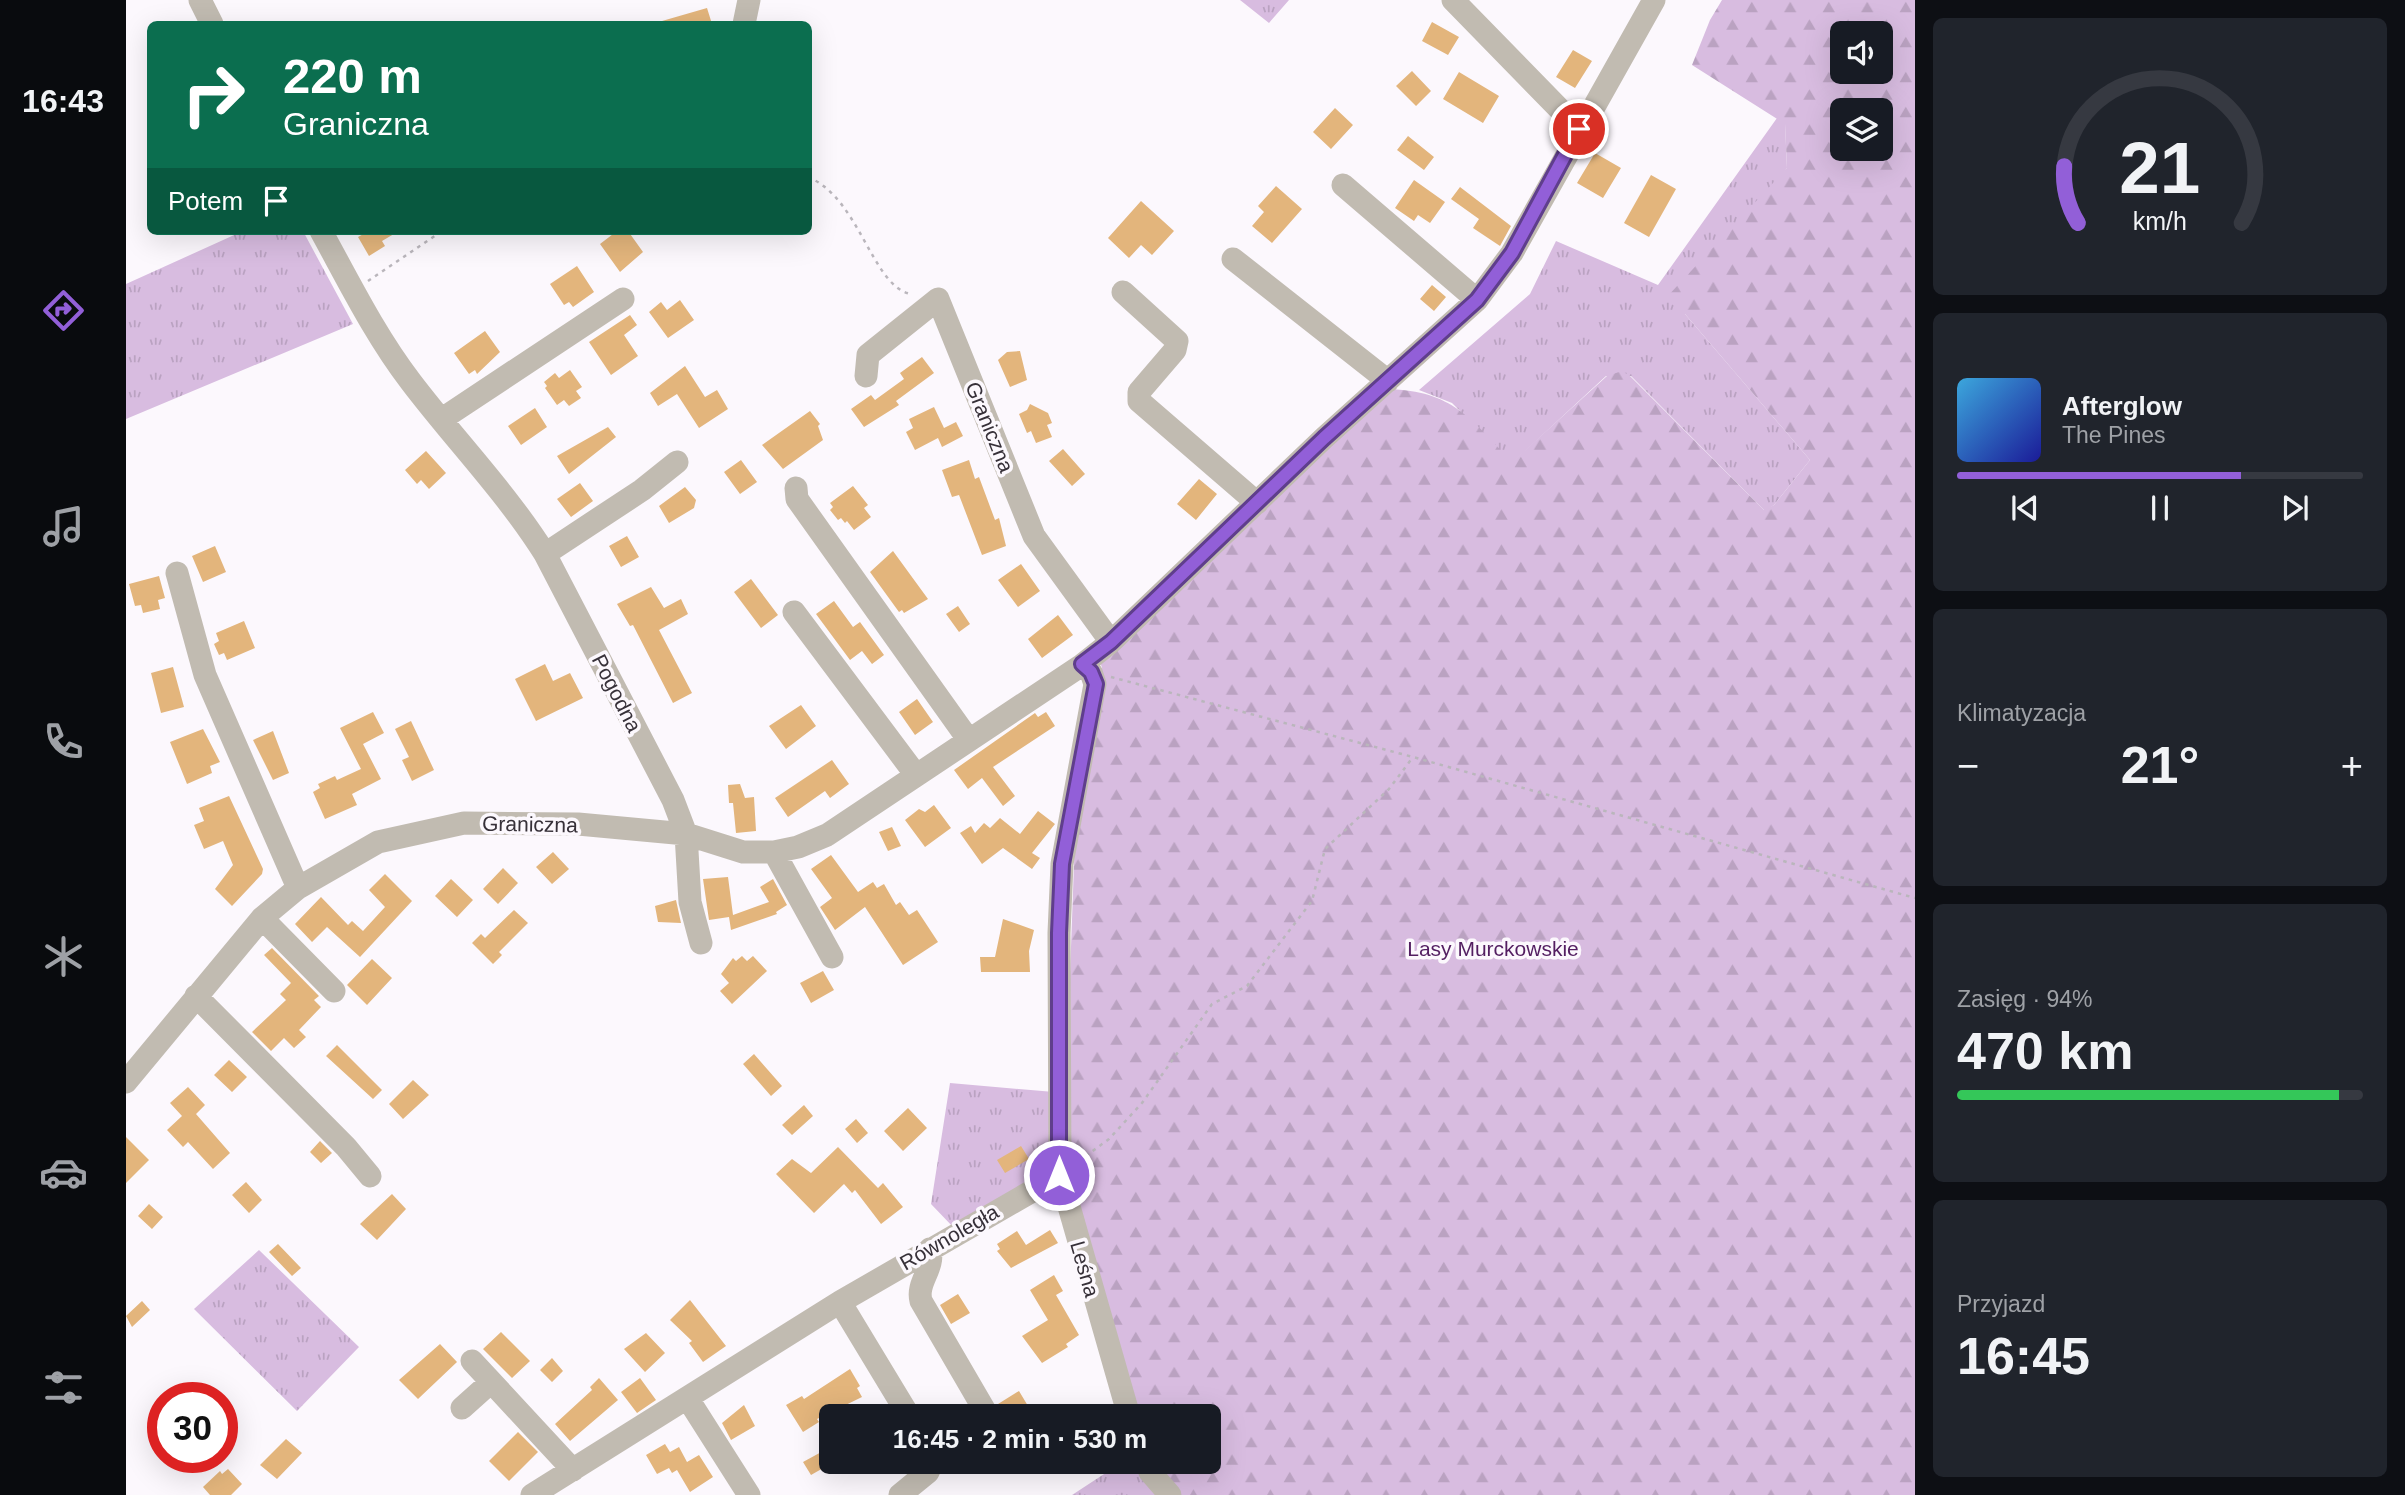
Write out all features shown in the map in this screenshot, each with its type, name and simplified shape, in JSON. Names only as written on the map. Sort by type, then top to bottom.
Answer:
[{"type":"street","points":[[200,0],[210,21]]},
{"type":"street","points":[[745,21],[749,0]]},
{"type":"street","points":[[1453,0],[1579,129]]},
{"type":"street","name":"Graniczna","points":[[126,1082],[262,918],[299,888],[378,842],[464,823],[578,824],[686,834],[743,852],[774,852],[798,847],[827,835],[968,739],[1086,668],[1257,503],[1477,300],[1512,253],[1579,129],[1654,0]]},
{"type":"street","points":[[1343,185],[1477,300]]},
{"type":"street","name":"Pogodna","points":[[323,235],[383,341],[526,523],[545,554],[673,800],[686,834],[690,902],[701,943]]},
{"type":"street","points":[[1233,259],[1388,381]]},
{"type":"street","points":[[1123,292],[1177,341],[1175,350],[1139,392],[1139,401],[1257,503]]},
{"type":"street","points":[[442,419],[623,299]]},
{"type":"street","points":[[866,376],[868,355],[938,299]]},
{"type":"street","name":"Graniczna","points":[[938,299],[1034,536],[1111,642]]},
{"type":"street","points":[[545,554],[642,490],[677,462]]},
{"type":"street","points":[[796,488],[797,499],[968,739]]},
{"type":"street","points":[[177,573],[205,675],[299,888]]},
{"type":"street","points":[[794,612],[916,775]]},
{"type":"street","name":"Leśna","points":[[1086,668],[1096,684],[1094,701],[1062,864],[1059,933],[1059,1175],[1126,1404]]},
{"type":"street","points":[[774,852],[832,957]]},
{"type":"street","points":[[262,918],[334,991]]},
{"type":"street","points":[[196,996],[346,1147],[370,1176]]},
{"type":"street","name":"Równoległa","points":[[532,1495],[840,1301],[1059,1175]]},
{"type":"street","points":[[930,1249],[932,1260],[918,1290],[921,1301],[981,1404]]},
{"type":"street","points":[[840,1301],[902,1404]]},
{"type":"street","points":[[472,1361],[573,1470]]},
{"type":"street","points":[[462,1408],[491,1382]]},
{"type":"street","points":[[688,1399],[749,1495]]},
{"type":"street","points":[[900,1495],[926,1474]]},
{"type":"street","points":[[1152,1474],[1170,1495]]},
{"type":"path","points":[[812,179],[821,182],[839,198],[883,273],[906,293],[938,299]]},
{"type":"path","points":[[353,290],[436,235]]},
{"type":"path","points":[[1086,668],[1915,898]]},
{"type":"path","points":[[1059,1175],[1109,1139],[1142,1103],[1212,1004],[1247,986],[1312,901],[1325,849],[1389,789],[1413,757]]},
{"type":"green space","points":[[1240,0],[1289,0],[1269,23]]},
{"type":"green space","name":"Lasy Murckowskie","points":[[1722,0],[1915,0],[1915,1495],[1176,1495],[1162,1474],[1221,1474],[1221,1404],[1134,1404],[1071,1175],[1070,974],[1075,837],[1100,700],[1102,668],[1099,658],[1388,389],[1429,395],[1445,401],[1471,420],[1512,462],[1607,376],[1622,371],[1764,510],[1774,505],[1810,460],[1685,314],[1665,299],[1787,168],[1785,124],[1692,65],[1710,20]]},
{"type":"green space","points":[[1777,118],[1785,123],[1787,168],[1685,314],[1810,460],[1774,505],[1765,511],[1631,376],[1606,376],[1512,463],[1452,403],[1419,390],[1530,294],[1556,241],[1658,285]]},
{"type":"green space","points":[[234,235],[305,235],[353,324],[126,419],[126,284]]},
{"type":"green space","points":[[950,1083],[1054,1092],[1050,1175],[954,1228],[931,1204]]},
{"type":"green space","points":[[259,1250],[359,1347],[297,1411],[194,1309]]},
{"type":"green space","points":[[1104,1474],[1153,1474],[1168,1495],[1072,1495]]},
{"type":"building","points":[[707,8],[711,21],[662,21]]},
{"type":"building","points":[[1432,22],[1459,37],[1448,55],[1422,41]]},
{"type":"building","points":[[1573,50],[1592,61],[1575,88],[1556,77]]},
{"type":"building","points":[[1412,71],[1431,91],[1416,106],[1396,86]]},
{"type":"building","points":[[1459,72],[1499,96],[1483,123],[1443,99]]},
{"type":"building","points":[[1335,108],[1353,125],[1331,149],[1313,132]]},
{"type":"building","points":[[1408,136],[1434,157],[1424,170],[1397,150]]},
{"type":"building","points":[[1595,153],[1621,168],[1603,198],[1577,183]]},
{"type":"building","points":[[1651,175],[1676,189],[1649,237],[1624,223]]},
{"type":"building","points":[[1414,180],[1445,202],[1430,223],[1418,215],[1414,221],[1395,208]]},
{"type":"building","points":[[1276,186],[1302,209],[1272,243],[1252,226],[1264,212],[1258,206]]},
{"type":"building","points":[[1460,187],[1511,226],[1500,246],[1473,228],[1479,219],[1451,199]]},
{"type":"building","points":[[1141,201],[1174,231],[1152,255],[1141,245],[1129,258],[1108,238]]},
{"type":"building","points":[[392,235],[382,241],[385,246],[369,256],[358,237]]},
{"type":"building","points":[[612,235],[631,235],[643,252],[620,272],[600,244]]},
{"type":"building","points":[[577,266],[594,292],[573,307],[569,302],[564,305],[550,284]]},
{"type":"building","points":[[1432,285],[1446,297],[1434,311],[1420,299]]},
{"type":"building","points":[[680,300],[694,320],[668,338],[649,312],[661,302],[667,310]]},
{"type":"building","points":[[630,315],[637,325],[624,335],[638,356],[611,375],[589,342]]},
{"type":"building","points":[[485,331],[500,352],[477,374],[475,370],[469,374],[454,353]]},
{"type":"building","points":[[1020,351],[1027,380],[1010,387],[998,360],[1007,352]]},
{"type":"building","points":[[922,357],[934,373],[896,401],[899,405],[864,427],[851,409],[871,395],[875,400],[904,379],[900,373]]},
{"type":"building","points":[[685,366],[705,397],[717,390],[728,409],[699,428],[677,394],[658,406],[650,393]]},
{"type":"building","points":[[570,370],[582,387],[576,391],[581,398],[569,406],[564,400],[557,405],[544,382],[555,373],[559,378]]},
{"type":"building","points":[[1030,404],[1048,413],[1052,423],[1047,425],[1052,437],[1036,443],[1031,431],[1027,433],[1019,414],[1027,410]]},
{"type":"building","points":[[934,407],[944,428],[956,422],[963,436],[942,447],[938,438],[915,450],[906,432],[913,428],[909,419]]},
{"type":"building","points":[[535,408],[547,427],[521,445],[508,426]]},
{"type":"building","points":[[810,411],[820,424],[818,426],[823,440],[783,469],[762,445]]},
{"type":"building","points":[[608,427],[616,437],[569,474],[557,456]]},
{"type":"building","points":[[1063,449],[1085,474],[1072,486],[1049,461]]},
{"type":"building","points":[[426,451],[446,473],[429,489],[421,480],[417,484],[405,470]]},
{"type":"building","points":[[741,460],[757,482],[740,494],[724,472]]},
{"type":"building","points":[[969,460],[975,479],[979,477],[995,520],[999,518],[1006,546],[982,555],[959,495],[952,497],[942,470]]},
{"type":"building","points":[[1199,479],[1217,494],[1196,520],[1177,504]]},
{"type":"building","points":[[580,483],[593,501],[571,517],[557,499]]},
{"type":"building","points":[[853,486],[868,505],[864,508],[871,517],[854,530],[847,521],[845,523],[841,518],[838,520],[830,510],[833,507],[830,503]]},
{"type":"building","points":[[685,487],[696,500],[694,508],[669,523],[659,506]]},
{"type":"building","points":[[627,536],[639,557],[621,567],[609,546]]},
{"type":"building","points":[[215,546],[226,572],[203,582],[192,556]]},
{"type":"building","points":[[893,551],[928,599],[904,613],[902,610],[899,612],[870,572]]},
{"type":"building","points":[[1021,564],[1040,591],[1018,607],[998,580]]},
{"type":"building","points":[[159,576],[165,598],[158,600],[160,609],[143,613],[141,605],[135,606],[129,584]]},
{"type":"building","points":[[751,579],[778,615],[761,628],[734,592]]},
{"type":"building","points":[[651,587],[664,608],[681,599],[688,614],[659,630],[692,693],[673,703],[633,625],[630,626],[617,604]]},
{"type":"building","points":[[834,601],[853,627],[860,622],[884,655],[872,664],[862,651],[850,660],[816,614]]},
{"type":"building","points":[[958,606],[970,624],[959,632],[946,614]]},
{"type":"building","points":[[1058,615],[1073,635],[1042,658],[1028,639]]},
{"type":"building","points":[[244,621],[255,648],[227,660],[224,653],[219,655],[214,644],[219,641],[216,633]]},
{"type":"building","points":[[545,664],[553,681],[570,673],[583,698],[536,721],[515,679]]},
{"type":"building","points":[[173,667],[184,707],[161,713],[151,673]]},
{"type":"building","points":[[917,699],[933,722],[915,735],[899,712]]},
{"type":"building","points":[[801,705],[816,726],[786,749],[769,726]]},
{"type":"building","points":[[373,712],[384,733],[363,744],[381,779],[352,794],[357,805],[325,819],[313,792],[320,788],[318,784],[335,776],[337,780],[361,769],[340,728]]},
{"type":"building","points":[[1046,712],[1055,726],[993,767],[1015,796],[1003,806],[982,778],[968,789],[954,770],[1035,713],[1038,717]]},
{"type":"building","points":[[411,721],[434,770],[412,781],[402,760],[409,757],[395,729]]},
{"type":"building","points":[[203,729],[220,762],[210,766],[212,773],[187,784],[170,742]]},
{"type":"building","points":[[273,731],[289,773],[273,780],[253,740]]},
{"type":"building","points":[[832,760],[849,784],[830,798],[825,791],[788,817],[775,798]]},
{"type":"building","points":[[740,784],[745,798],[754,797],[756,831],[736,833],[728,785]]},
{"type":"building","points":[[229,796],[263,869],[262,874],[232,906],[215,889],[233,865],[223,841],[204,849],[194,825],[204,821],[199,808]]},
{"type":"building","points":[[934,805],[951,828],[925,847],[905,820],[919,809],[925,812]]},
{"type":"building","points":[[1038,811],[1055,824],[1032,853],[1040,858],[1032,869],[1003,848],[982,864],[960,833],[971,826],[975,833],[984,823],[990,828],[1000,818],[1020,834]]},
{"type":"building","points":[[892,827],[901,846],[888,851],[879,832]]},
{"type":"building","points":[[553,852],[569,869],[552,884],[536,867]]},
{"type":"building","points":[[831,855],[858,892],[873,882],[877,888],[884,884],[896,905],[900,902],[909,915],[917,910],[938,942],[903,965],[865,907],[835,930],[820,907],[832,898],[811,869]]},
{"type":"building","points":[[503,868],[518,883],[498,904],[483,889]]},
{"type":"building","points":[[385,874],[412,901],[360,957],[327,927],[312,942],[295,924],[321,897],[348,925],[352,921],[363,931],[385,907],[369,890]]},
{"type":"building","points":[[728,877],[733,915],[769,902],[760,887],[773,879],[787,905],[776,912],[777,914],[731,930],[729,917],[709,920],[703,879]]},
{"type":"building","points":[[451,879],[473,900],[457,917],[435,896]]},
{"type":"building","points":[[676,900],[681,923],[658,922],[655,906]]},
{"type":"building","points":[[514,910],[528,923],[499,952],[502,955],[493,964],[472,943],[481,934],[485,938]]},
{"type":"building","points":[[1003,919],[1034,930],[1029,951],[1030,972],[981,972],[980,957],[995,957]]},
{"type":"building","points":[[272,948],[319,996],[314,1000],[321,1007],[299,1030],[306,1037],[294,1048],[284,1038],[271,1051],[252,1032],[286,1000],[280,994],[291,983],[264,955]]},
{"type":"building","points":[[742,956],[747,961],[753,956],[767,971],[732,1004],[720,991],[729,983],[721,974],[733,958],[736,961]]},
{"type":"building","points":[[372,959],[392,978],[367,1005],[347,985]]},
{"type":"building","points":[[823,971],[834,990],[811,1003],[800,983]]},
{"type":"building","points":[[337,1045],[382,1090],[373,1099],[326,1056]]},
{"type":"building","points":[[754,1054],[782,1086],[771,1096],[743,1064]]},
{"type":"building","points":[[229,1060],[247,1077],[232,1092],[214,1075]]},
{"type":"building","points":[[413,1080],[429,1095],[403,1119],[389,1104]]},
{"type":"building","points":[[188,1087],[205,1105],[196,1114],[230,1153],[213,1169],[188,1142],[183,1147],[167,1130],[182,1116],[170,1103]]},
{"type":"building","points":[[804,1105],[813,1116],[792,1135],[782,1125]]},
{"type":"building","points":[[908,1108],[927,1128],[903,1151],[884,1131]]},
{"type":"building","points":[[856,1119],[868,1133],[857,1143],[845,1129]]},
{"type":"building","points":[[126,1137],[149,1160],[126,1183]]},
{"type":"building","points":[[320,1141],[332,1153],[321,1163],[310,1152]]},
{"type":"building","points":[[1021,1146],[1029,1159],[1005,1173],[997,1160]]},
{"type":"building","points":[[838,1147],[878,1188],[883,1183],[903,1207],[881,1224],[855,1190],[852,1193],[844,1184],[814,1213],[776,1174],[792,1159],[811,1173]]},
{"type":"building","points":[[246,1182],[262,1200],[249,1213],[232,1195]]},
{"type":"building","points":[[392,1194],[406,1209],[377,1240],[360,1224]]},
{"type":"building","points":[[149,1204],[163,1217],[152,1229],[138,1216]]},
{"type":"building","points":[[1050,1230],[1058,1243],[1011,1268],[997,1251],[1000,1249],[997,1244],[1017,1231],[1026,1245]]},
{"type":"building","points":[[278,1244],[301,1268],[292,1276],[269,1252]]},
{"type":"building","points":[[1054,1275],[1063,1291],[1056,1295],[1079,1335],[1066,1344],[1068,1347],[1042,1363],[1022,1336],[1048,1320],[1030,1290]]},
{"type":"building","points":[[958,1294],[970,1313],[951,1324],[940,1305]]},
{"type":"building","points":[[690,1300],[726,1346],[703,1362],[689,1343],[692,1341],[670,1320]]},
{"type":"building","points":[[142,1301],[150,1310],[132,1327],[126,1316]]},
{"type":"building","points":[[501,1332],[530,1361],[512,1378],[483,1349]]},
{"type":"building","points":[[646,1333],[665,1353],[645,1372],[624,1349]]},
{"type":"building","points":[[440,1344],[457,1362],[418,1399],[399,1380]]},
{"type":"building","points":[[552,1358],[563,1371],[552,1382],[540,1370]]},
{"type":"building","points":[[850,1369],[860,1386],[857,1388],[862,1397],[848,1404],[819,1404],[819,1422],[803,1432],[786,1405],[802,1396],[804,1399]]},
{"type":"building","points":[[599,1378],[618,1400],[570,1441],[555,1424],[592,1390],[590,1387]]},
{"type":"building","points":[[640,1378],[656,1400],[637,1413],[621,1392]]},
{"type":"building","points":[[1019,1391],[1027,1404],[998,1404]]},
{"type":"building","points":[[744,1405],[755,1426],[731,1440],[722,1423]]},
{"type":"building","points":[[518,1432],[538,1452],[509,1481],[489,1461]]},
{"type":"building","points":[[286,1439],[302,1453],[277,1479],[260,1465]]},
{"type":"building","points":[[665,1444],[670,1452],[679,1447],[687,1462],[699,1455],[713,1477],[690,1492],[677,1470],[672,1473],[669,1468],[657,1474],[646,1455]]},
{"type":"building","points":[[819,1453],[819,1470],[811,1475],[803,1462]]},
{"type":"building","points":[[218,1473],[232,1473],[242,1484],[231,1495],[210,1495],[203,1487]]},
{"type":"route","points":[[1059,1175],[1059,933],[1062,864],[1096,684],[1091,672],[1082,664],[1111,642],[1324,438],[1477,300],[1512,253],[1579,129]]}]
